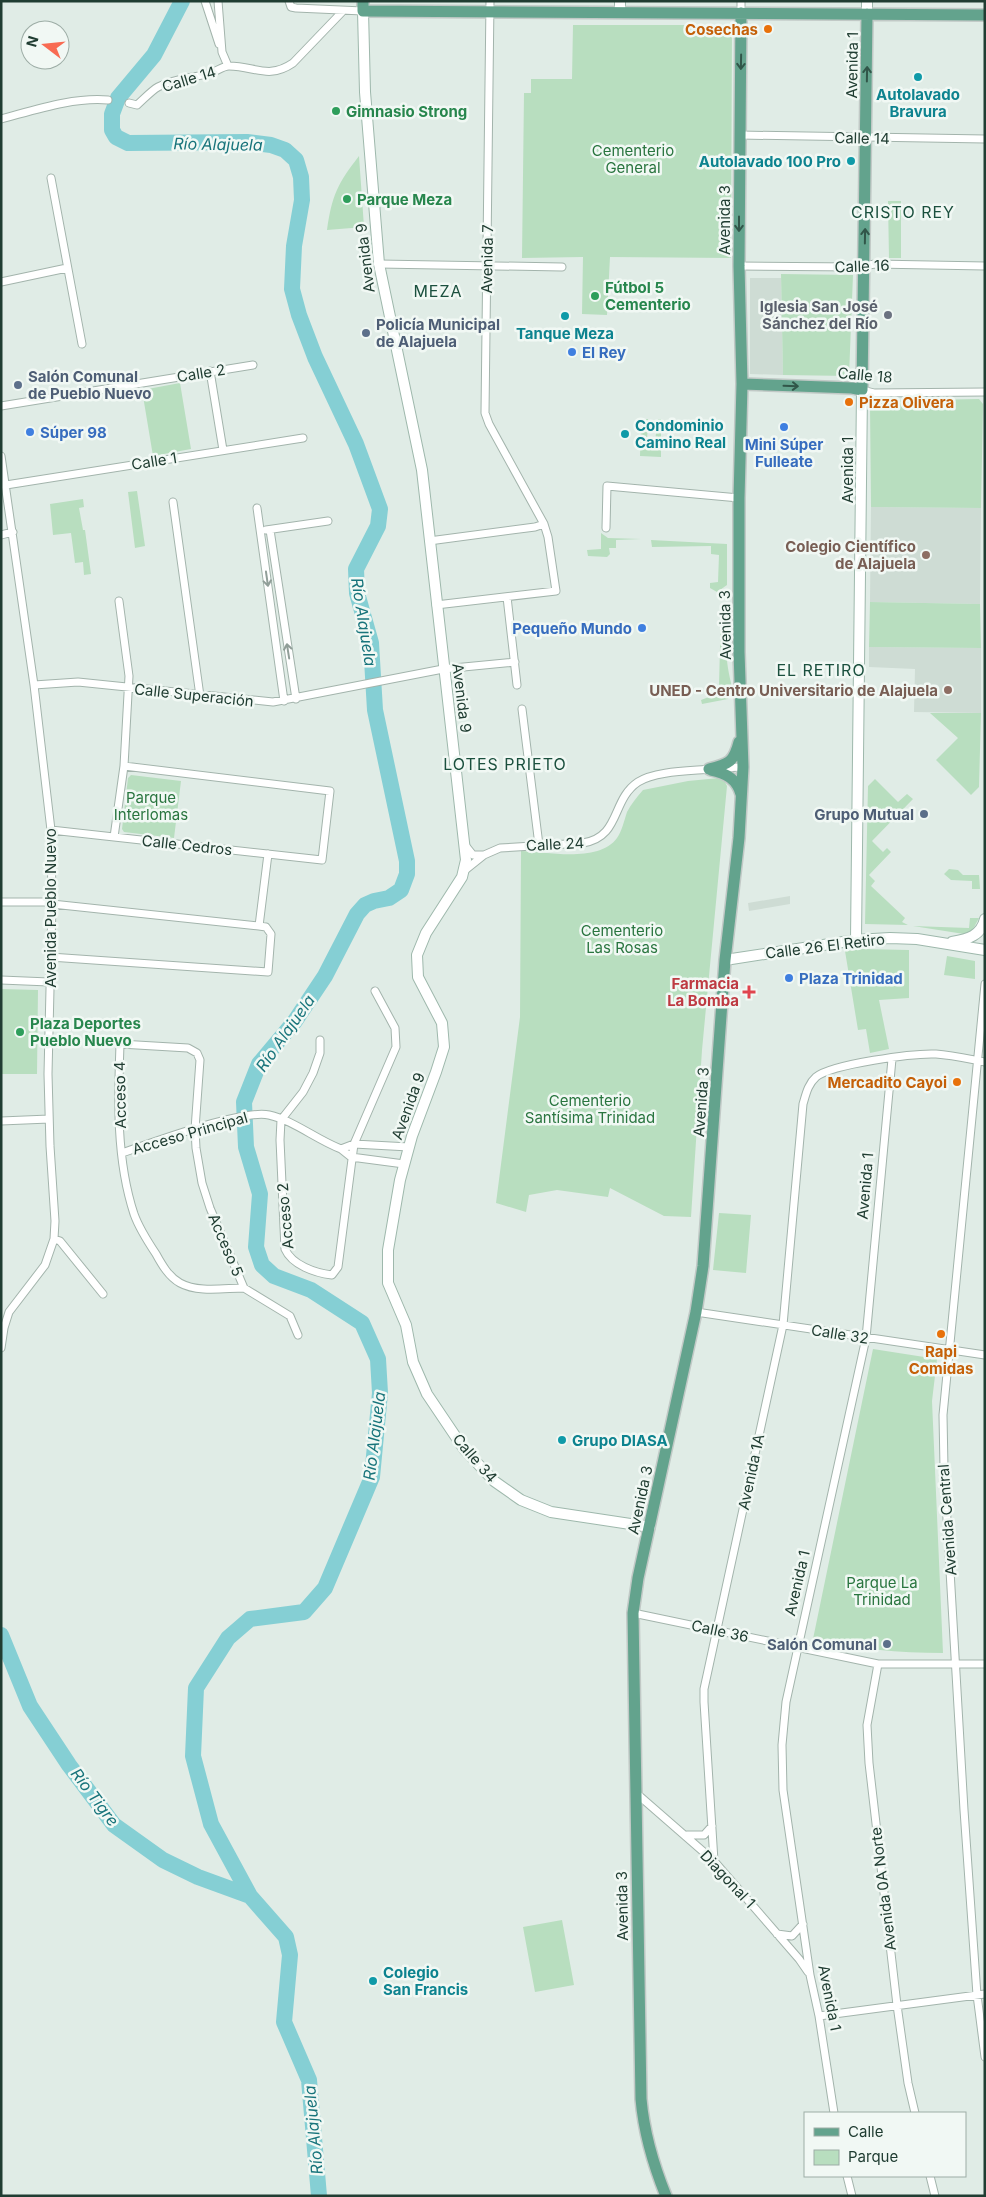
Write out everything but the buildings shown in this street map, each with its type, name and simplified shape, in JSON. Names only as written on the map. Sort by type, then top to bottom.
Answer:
[{"type":"main road","points":[[363,6],[741,7],[867,14],[985,14]]},
{"type":"main road","name":"Avenida 3","points":[[666,2196],[650,2153],[641,2099],[634,1612],[638,1578],[696,1312],[706,1238],[725,960],[742,803],[744,766],[739,652],[739,498],[742,384],[739,266],[741,7]]},
{"type":"main road","name":"Avenida 1","points":[[862,390],[867,14]]},
{"type":"main road","name":"Calle 18","points":[[742,384],[862,390]]},
{"type":"main road","points":[[709,769],[724,765],[734,758],[743,728]]},
{"type":"main road","points":[[709,769],[726,774],[735,781],[742,803]]},
{"type":"street","points":[[205,1],[228,66]]},
{"type":"street","points":[[218,1],[222,52]]},
{"type":"street","name":"Avenida 1","points":[[867,1],[867,14]]},
{"type":"street","points":[[290,4],[342,12],[363,6]]},
{"type":"street","name":"Avenida 9","points":[[363,6],[365,92],[379,264],[422,470],[443,670],[466,845],[464,871],[426,933],[417,955],[418,977],[439,1015],[444,1035],[441,1059],[408,1147],[388,1250],[387,1274],[391,1292],[406,1325],[417,1372]]},
{"type":"street","name":"Avenida 7","points":[[490,6],[485,413],[488,424],[544,524],[548,537],[556,591],[507,597]]},
{"type":"street","name":"Calle 14","points":[[128,103],[137,105],[157,88],[171,82],[212,73],[228,66],[258,72],[277,71],[285,68],[293,63],[342,12]]},
{"type":"street","points":[[1,119],[54,106],[95,99],[108,100]]},
{"type":"street","name":"Calle 14","points":[[740,135],[866,139],[985,139]]},
{"type":"street","points":[[52,178],[82,344]]},
{"type":"street","points":[[379,264],[562,267]]},
{"type":"street","name":"Calle 16","points":[[739,266],[864,266],[875,264],[985,266]]},
{"type":"street","points":[[1,282],[67,268]]},
{"type":"street","name":"Calle 2","points":[[1,406],[253,365]]},
{"type":"street","points":[[210,371],[223,450]]},
{"type":"street","name":"Avenida 1","points":[[856,940],[862,390]]},
{"type":"street","name":"Calle 18","points":[[862,390],[874,393],[985,392]]},
{"type":"street","name":"Calle 1","points":[[6,485],[303,438]]},
{"type":"street","name":"Avenida Pueblo Nuevo","points":[[1,456],[34,685],[51,830],[52,903],[49,982],[49,1119],[55,1221],[54,1239],[45,1265],[9,1312],[1,1348]]},
{"type":"street","points":[[606,528],[607,486],[739,498]]},
{"type":"street","points":[[173,502],[200,696]]},
{"type":"street","points":[[257,508],[284,701]]},
{"type":"street","points":[[261,531],[328,521]]},
{"type":"street","points":[[429,541],[535,527],[544,524]]},
{"type":"street","points":[[270,530],[296,699]]},
{"type":"street","points":[[1,535],[13,532]]},
{"type":"street","points":[[436,605],[507,597],[518,686]]},
{"type":"street","points":[[114,837],[124,766],[129,687],[119,601]]},
{"type":"street","name":"Calle Superación","points":[[34,685],[69,681],[264,702],[296,699],[352,686],[443,670],[515,662]]},
{"type":"street","points":[[522,709],[538,845]]},
{"type":"street","name":"Calle Cedros","points":[[51,830],[322,860],[330,791],[124,766]]},
{"type":"street","name":"Calle 24","points":[[464,871],[484,855],[506,846],[583,844],[596,840],[604,835],[611,826],[623,799],[638,782],[652,776],[744,766]]},
{"type":"street","points":[[466,845],[473,855],[484,855]]},
{"type":"street","points":[[263,926],[268,854]]},
{"type":"street","points":[[1,902],[52,903],[263,926],[271,934],[268,972],[50,957]]},
{"type":"street","points":[[946,943],[973,937],[982,928],[985,919]]},
{"type":"street","name":"Calle 26 El Retiro","points":[[725,960],[856,940],[904,938],[985,950]]},
{"type":"street","points":[[1,980],[49,982]]},
{"type":"street","name":"Avenida Central","points":[[985,984],[976,1060],[943,1415],[944,1468],[955,1664],[985,2057]]},
{"type":"street","points":[[353,1151],[396,1047],[394,1028],[374,991]]},
{"type":"street","points":[[281,1120],[303,1092],[313,1072],[320,1054],[320,1040]]},
{"type":"street","name":"Acceso 4","points":[[122,1153],[118,1108],[120,1044],[188,1048],[196,1053],[200,1060],[194,1129]]},
{"type":"street","points":[[892,1059],[934,1054],[985,1062]]},
{"type":"street","name":"Avenida 1","points":[[834,2112],[790,1846],[781,1764],[786,1702],[866,1338],[892,1059]]},
{"type":"street","name":"Avenida 1A","points":[[714,1861],[704,1695],[783,1325],[803,1104],[811,1083],[815,1078],[832,1069],[892,1059]]},
{"type":"street","name":"Acceso Principal","points":[[122,1153],[194,1129],[225,1121],[257,1115],[270,1115],[341,1149],[404,1164]]},
{"type":"street","points":[[1,1121],[49,1119]]},
{"type":"street","name":"Acceso 2","points":[[281,1120],[280,1140],[286,1249],[289,1257],[296,1262],[323,1274],[332,1275],[338,1267],[353,1151]]},
{"type":"street","name":"Acceso 5","points":[[194,1129],[202,1183],[210,1208],[244,1288],[290,1316],[298,1335]]},
{"type":"street","name":"Acceso Principal","points":[[341,1149],[353,1151],[408,1147]]},
{"type":"street","points":[[122,1153],[126,1183],[134,1215],[146,1238],[172,1277],[181,1284],[193,1287],[244,1288]]},
{"type":"street","points":[[54,1239],[60,1241],[103,1294]]},
{"type":"street","name":"Calle 32","points":[[696,1312],[985,1355]]},
{"type":"street","name":"Calle 34","points":[[417,1372],[442,1419],[464,1449],[506,1491],[521,1500],[551,1512],[650,1527]]},
{"type":"street","name":"Calle 36","points":[[634,1612],[878,1664],[985,1664]]},
{"type":"street","name":"Avenida 0A Norte","points":[[878,1664],[869,1709],[867,1740],[897,2005],[908,2083],[915,2112]]},
{"type":"street","name":"Diagonal 1","points":[[636,1793],[714,1861],[777,1934],[810,1976]]},
{"type":"street","points":[[686,1835],[704,1835],[712,1826]]},
{"type":"street","points":[[777,1934],[792,1936],[802,1924]]},
{"type":"street","points":[[819,2016],[981,1995]]},
{"type":"street","points":[[848,2177],[852,2196]]},
{"type":"street","points":[[930,2177],[935,2196]]},
{"type":"shaded area","points":[[750,278],[781,278],[783,375],[750,374]]},
{"type":"shaded area","name":"Colegio Científico de Alajuela","points":[[871,507],[981,508],[980,604],[870,602]]},
{"type":"shaded area","name":"UNED - Centro Universitario de Alajuela","points":[[869,647],[981,648],[981,713],[914,712],[915,669],[869,667]]},
{"type":"shaded area","points":[[790,896],[790,904],[749,911],[748,903]]},
{"type":"green space","name":"Cementerio General","points":[[573,25],[732,25],[731,258],[610,257],[607,315],[582,314],[583,257],[522,258],[524,93],[531,93],[531,79],[572,79]]},
{"type":"green space","name":"Parque Meza","points":[[359,156],[364,227],[327,230],[331,207],[337,190]]},
{"type":"green space","points":[[888,201],[901,201],[901,258],[889,258]]},
{"type":"green space","points":[[781,274],[853,275],[849,376],[783,375]]},
{"type":"green space","points":[[180,383],[191,449],[153,456],[142,390]]},
{"type":"green space","points":[[979,399],[983,404],[981,508],[871,507],[870,405],[874,401]]},
{"type":"green space","points":[[641,419],[648,419],[647,441],[655,441],[658,419],[661,419],[661,457],[640,456]]},
{"type":"green space","points":[[137,491],[145,546],[135,548],[128,492]]},
{"type":"green space","points":[[83,499],[84,507],[79,508],[83,530],[85,530],[91,574],[84,575],[83,562],[75,563],[71,533],[53,535],[50,504]]},
{"type":"green space","points":[[601,533],[608,538],[641,539],[616,540],[616,548],[609,548],[610,554],[607,557],[588,556],[587,550],[601,549]]},
{"type":"green space","points":[[651,540],[727,544],[727,585],[717,592],[710,588],[710,583],[718,582],[719,555],[711,554],[711,546],[652,547]]},
{"type":"green space","points":[[870,602],[980,604],[981,648],[869,647]]},
{"type":"green space","points":[[721,608],[727,610],[730,620],[727,657],[733,692],[728,699],[702,704],[701,700],[714,695],[719,686]]},
{"type":"green space","points":[[930,713],[981,713],[979,787],[971,795],[936,760],[958,738]]},
{"type":"green space","name":"Parque Interlomas","points":[[131,775],[181,781],[174,838],[124,832],[122,829],[128,778]]},
{"type":"green space","points":[[719,778],[727,786],[702,1050],[691,1217],[664,1216],[610,1188],[608,1197],[557,1190],[529,1195],[526,1212],[496,1203],[520,1017],[521,851],[572,854],[598,851],[609,846],[617,838],[627,812],[643,790],[688,781]]},
{"type":"green space","points":[[875,779],[898,802],[907,794],[913,799],[872,841],[883,852],[887,848],[891,852],[869,875],[875,881],[871,886],[905,918],[902,922],[908,925],[865,924],[868,786]]},
{"type":"green space","points":[[949,869],[958,870],[963,875],[979,875],[980,889],[972,889],[972,881],[951,880],[944,874]]},
{"type":"green space","points":[[970,918],[979,918],[972,931],[964,934],[913,926],[969,928]]},
{"type":"green space","points":[[863,949],[909,950],[909,998],[879,1000],[889,1049],[870,1053],[866,1029],[858,1030],[845,951]]},
{"type":"green space","points":[[947,956],[975,961],[975,979],[944,975]]},
{"type":"green space","name":"Plaza Deportes Pueblo Nuevo","points":[[1,989],[38,990],[37,1074],[1,1074]]},
{"type":"green space","points":[[719,1213],[751,1215],[746,1273],[713,1270]]},
{"type":"green space","name":"Parque La Trinidad","points":[[873,1349],[937,1359],[932,1401],[943,1653],[878,1650],[813,1639]]},
{"type":"green space","points":[[562,1920],[574,1985],[535,1992],[523,1927]]},
{"type":"waterway","name":"Río Alajuela","points":[[182,1],[154,55],[118,98],[112,114],[112,130],[116,137],[128,143],[247,142],[271,145],[285,150],[296,160],[301,177],[302,200],[294,246],[292,289],[299,315],[315,357],[356,444],[380,509],[378,526],[356,569],[357,593],[371,643],[375,710],[407,861],[407,874],[401,890],[389,898],[365,905],[357,914],[325,976],[295,1021],[259,1064],[244,1102],[246,1147],[260,1194],[256,1247],[262,1265],[274,1276],[311,1290],[362,1323],[378,1359],[380,1393],[372,1477],[325,1588],[304,1612],[250,1619],[228,1638],[196,1688],[193,1756],[211,1824],[250,1896],[286,1937],[290,1955],[284,2022],[309,2080],[319,2196]]},
{"type":"waterway","name":"Río Tigre","points":[[1,1635],[30,1706],[69,1765],[114,1825],[163,1860],[198,1877],[250,1896]]},
{"type":"place","name":"Cosechas","points":[[768,29]]},
{"type":"place","name":"Autolavado Bravura","points":[[918,77]]},
{"type":"place","name":"Gimnasio Strong","points":[[336,111]]},
{"type":"place","name":"Autolavado 100 Pro","points":[[851,161]]},
{"type":"place","name":"Parque Meza","points":[[347,199]]},
{"type":"place","name":"Fútbol 5 Cementerio","points":[[595,296]]},
{"type":"place","name":"Iglesia San José Sánchez del Río","points":[[888,315]]},
{"type":"place","name":"Tanque Meza","points":[[565,316]]},
{"type":"place","name":"Policía Municipal de Alajuela","points":[[366,333]]},
{"type":"place","name":"El Rey","points":[[572,352]]},
{"type":"place","name":"Salón Comunal de Pueblo Nuevo","points":[[18,385]]},
{"type":"place","name":"Pizza Olivera","points":[[849,402]]},
{"type":"place","name":"Mini Súper Fulleate","points":[[784,427]]},
{"type":"place","name":"Súper 98","points":[[30,432]]},
{"type":"place","name":"Condominio Camino Real","points":[[625,434]]},
{"type":"place","name":"Colegio Científico de Alajuela","points":[[926,555]]},
{"type":"place","name":"Pequeño Mundo","points":[[642,628]]},
{"type":"place","name":"UNED - Centro Universitario de Alajuela","points":[[948,690]]},
{"type":"place","name":"Grupo Mutual","points":[[924,814]]},
{"type":"place","name":"Plaza Trinidad","points":[[789,978]]},
{"type":"place","name":"Farmacia La Bomba","points":[[749,992]]},
{"type":"place","name":"Plaza Deportes Pueblo Nuevo","points":[[20,1032]]},
{"type":"place","name":"Mercadito Cayoi","points":[[957,1082]]},
{"type":"place","name":"Rapi Comidas","points":[[941,1334]]},
{"type":"place","name":"Grupo DIASA","points":[[562,1440]]},
{"type":"place","name":"Salón Comunal","points":[[887,1644]]},
{"type":"place","name":"Colegio San Francis","points":[[373,1981]]},
{"type":"district","name":"CRISTO REY","points":[[903,212]]},
{"type":"district","name":"MEZA","points":[[438,291]]},
{"type":"district","name":"EL RETIRO","points":[[821,670]]},
{"type":"district","name":"LOTES PRIETO","points":[[505,764]]},
{"type":"park label","name":"Cementerio Las Rosas","points":[[622,938]]},
{"type":"park label","name":"Cementerio Santísima Trinidad","points":[[590,1108]]}]
